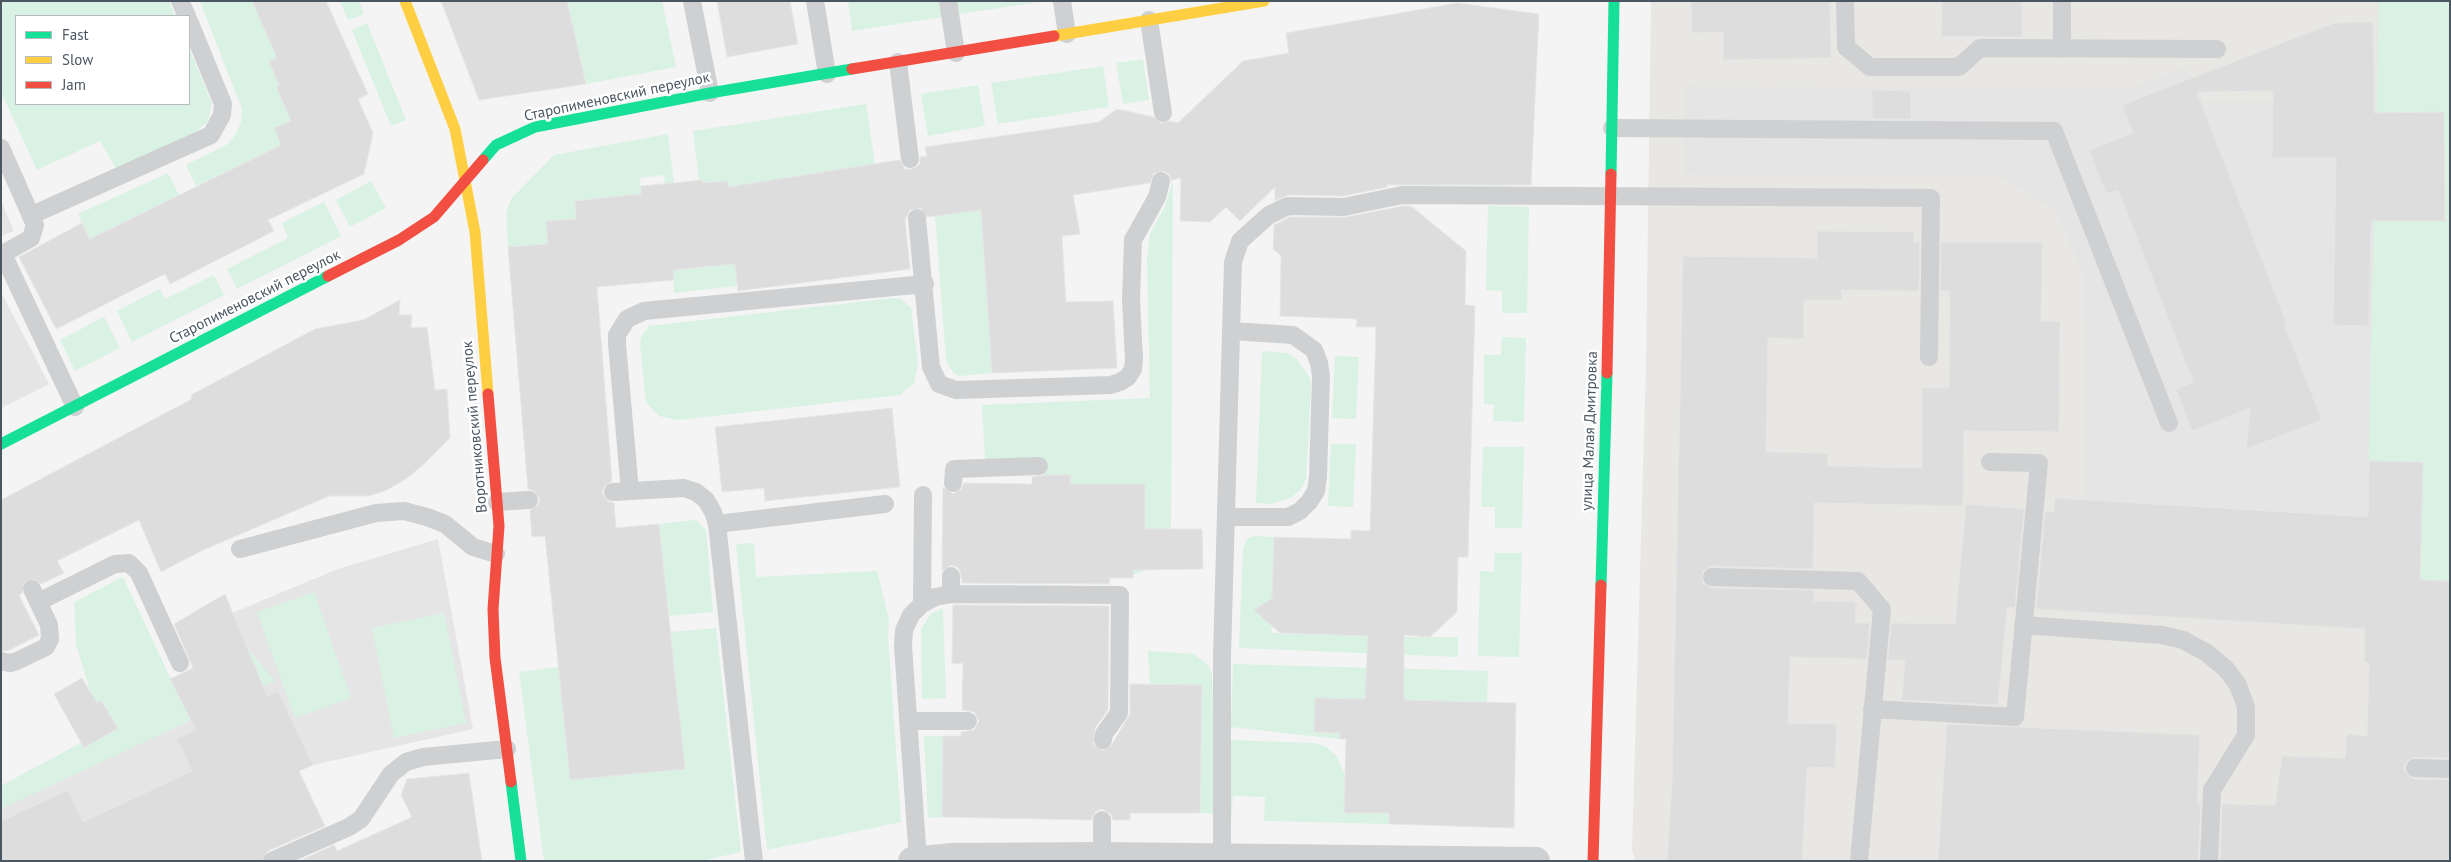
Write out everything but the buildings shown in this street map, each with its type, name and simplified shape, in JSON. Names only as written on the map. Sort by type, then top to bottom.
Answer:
[{"type":"street","name":"Воротниковский переулок","points":[[405,1],[455,129],[475,232],[499,526],[493,609],[495,658],[522,861]]},
{"type":"street","name":"Старопименовский переулок","points":[[1,444],[399,240],[434,216],[496,145],[535,126],[710,93],[1264,1]]},
{"type":"street","name":"улица Малая Дмитровка","points":[[1593,861],[1611,196],[1614,1]]},
{"type":"street","points":[[912,861],[1102,856],[1536,861]]},
{"type":"lane","points":[[180,1],[187,15]]},
{"type":"lane","points":[[692,1],[710,93]]},
{"type":"lane","points":[[814,1],[826,74]]},
{"type":"lane","points":[[948,1],[956,53]]},
{"type":"lane","points":[[1062,1],[1067,34]]},
{"type":"lane","points":[[1845,1],[1846,47],[1870,67],[1959,67],[1980,48],[2217,50]]},
{"type":"lane","points":[[2062,1],[2062,49]]},
{"type":"lane","points":[[1149,20],[1163,113]]},
{"type":"lane","points":[[32,215],[211,134],[222,115],[223,104],[190,23]]},
{"type":"lane","points":[[898,62],[910,159]]},
{"type":"lane","points":[[1612,128],[2054,131],[2168,423]]},
{"type":"lane","points":[[1,148],[35,225],[31,238],[3,254],[6,271],[75,407]]},
{"type":"lane","points":[[918,218],[931,367],[939,384],[947,388],[1102,385],[1120,382],[1128,377],[1133,369],[1131,300],[1133,240],[1157,197],[1161,181]]},
{"type":"lane","points":[[1222,856],[1222,656],[1233,262],[1237,247],[1246,235],[1269,215],[1281,208],[1294,206],[1344,207],[1402,196],[1931,198],[1929,357]]},
{"type":"lane","points":[[754,861],[717,524],[706,500],[696,492],[684,488],[671,487],[621,492],[617,335],[627,319],[644,311],[925,284]]},
{"type":"lane","points":[[1226,517],[1288,517],[1300,511],[1309,502],[1316,490],[1318,477],[1321,376],[1314,350],[1293,335],[1231,331]]},
{"type":"lane","points":[[1872,709],[2015,717],[2039,463],[1990,462]]},
{"type":"lane","points":[[953,483],[954,469],[1039,466]]},
{"type":"lane","points":[[922,604],[923,494]]},
{"type":"lane","points":[[497,502],[530,500]]},
{"type":"lane","points":[[717,524],[885,504]]},
{"type":"lane","points":[[240,550],[376,513],[404,511],[445,524],[473,547],[496,554]]},
{"type":"lane","points":[[1,661],[10,663],[17,661],[46,647],[51,632],[35,595],[114,564],[129,563],[139,573],[180,663]]},
{"type":"lane","points":[[951,576],[951,594]]},
{"type":"lane","points":[[1712,577],[1858,581],[1882,610],[1859,861]]},
{"type":"lane","points":[[918,860],[903,646],[904,630],[911,615],[922,604],[936,597],[951,594],[1120,595],[1119,713],[1104,734],[1103,740]]},
{"type":"lane","points":[[2023,625],[2162,635],[2183,640],[2207,653],[2226,669],[2238,686],[2246,707],[2246,735],[2212,790],[2209,861]]},
{"type":"lane","points":[[908,721],[968,721]]},
{"type":"lane","points":[[272,861],[349,827],[361,818],[391,774],[406,762],[423,757],[507,749]]},
{"type":"lane","points":[[2415,768],[2450,769]]},
{"type":"lane","points":[[1102,820],[1102,856]]},
{"type":"shaded area","points":[[1651,1],[2379,1],[2378,102],[2450,665],[2450,861],[1635,861],[1632,850],[1646,364]]},
{"type":"shaded area","points":[[2188,66],[2202,101],[2378,102],[2365,629],[2048,610],[2055,498],[2084,500],[2085,445],[2083,271],[2054,209],[1998,176],[1685,174],[1685,86],[2127,89]]},
{"type":"shaded area","points":[[1,201],[14,231],[1,236]]},
{"type":"shaded area","points":[[1,292],[49,384],[1,408]]},
{"type":"shaded area","points":[[438,539],[473,729],[313,765],[299,771],[318,811],[273,832],[280,846],[259,855],[1,861],[1,786],[81,743],[84,748],[118,728],[180,699],[183,705],[213,691],[232,613],[338,569]]},
{"type":"green space","points":[[1,1],[169,1],[175,15],[15,15],[15,105],[190,105],[190,50],[212,103],[208,121],[194,134],[117,170],[100,141],[37,170],[1,92]]},
{"type":"green space","points":[[200,1],[252,1],[277,58],[270,61],[280,85],[276,86],[291,121],[274,128],[281,145],[196,186],[186,165],[228,144],[236,134],[241,122],[242,109]]},
{"type":"green space","points":[[340,1],[359,1],[364,14],[348,20]]},
{"type":"green space","points":[[567,1],[662,1],[676,67],[586,84]]},
{"type":"green space","points":[[848,1],[1045,1],[852,31]]},
{"type":"green space","points":[[2379,1],[2450,1],[2450,665],[2364,663]]},
{"type":"green space","points":[[367,23],[406,120],[391,126],[352,30]]},
{"type":"green space","points":[[1143,59],[1149,100],[1123,104],[1116,63]]},
{"type":"green space","points":[[1103,66],[1109,107],[998,124],[991,83]]},
{"type":"green space","points":[[978,85],[985,126],[928,136],[921,94]]},
{"type":"green space","points":[[866,104],[875,164],[728,187],[728,182],[703,183],[703,180],[699,180],[693,131]]},
{"type":"green space","points":[[668,134],[674,183],[665,184],[664,175],[640,178],[643,207],[625,196],[575,201],[576,219],[547,221],[548,244],[508,247],[506,213],[511,199],[554,155]]},
{"type":"green space","points":[[168,173],[179,195],[90,239],[78,214]]},
{"type":"green space","points":[[1173,180],[1171,529],[1145,530],[1146,570],[1133,575],[1133,522],[1145,521],[1145,484],[1070,484],[1071,476],[1044,475],[1044,458],[985,460],[982,405],[1150,398],[1147,259],[1150,234],[1165,206]]},
{"type":"green space","points":[[371,181],[386,208],[350,227],[336,200]]},
{"type":"green space","points":[[324,202],[341,236],[237,289],[227,269],[288,238],[282,223]]},
{"type":"green space","points":[[1488,206],[1529,207],[1527,313],[1502,313],[1502,291],[1486,290]]},
{"type":"green space","points":[[981,209],[992,373],[959,376],[953,372],[946,360],[935,215]]},
{"type":"green space","points":[[735,256],[737,286],[674,293],[673,270],[710,267]]},
{"type":"green space","points":[[214,275],[224,295],[132,342],[117,311],[160,289],[165,299]]},
{"type":"green space","points":[[893,298],[901,299],[911,308],[918,364],[914,383],[900,395],[678,420],[659,416],[646,402],[640,344],[641,337],[649,326]]},
{"type":"green space","points":[[104,317],[120,348],[75,371],[60,340]]},
{"type":"green space","points":[[1502,337],[1526,338],[1524,422],[1493,421],[1494,405],[1484,404],[1484,355],[1501,355]]},
{"type":"green space","points":[[1262,351],[1288,353],[1297,359],[1310,378],[1311,389],[1306,479],[1300,490],[1292,497],[1271,504],[1256,503]]},
{"type":"green space","points":[[1335,356],[1359,357],[1356,419],[1332,418]]},
{"type":"green space","points":[[1331,444],[1356,444],[1353,507],[1328,506]]},
{"type":"green space","points":[[1483,447],[1524,447],[1522,528],[1495,528],[1495,507],[1481,507]]},
{"type":"green space","points":[[696,520],[706,530],[713,612],[669,616],[659,524]]},
{"type":"green space","points":[[1255,536],[1274,537],[1272,598],[1264,604],[1272,633],[1368,636],[1368,642],[1404,644],[1404,637],[1458,637],[1458,657],[1239,648],[1243,548],[1248,538]]},
{"type":"green space","points":[[754,543],[756,577],[877,571],[889,620],[888,636],[901,822],[767,850],[736,544]]},
{"type":"green space","points":[[1495,553],[1522,553],[1519,657],[1478,656],[1480,571],[1494,572]]},
{"type":"green space","points":[[123,577],[183,705],[213,690],[245,645],[275,681],[1,809],[1,786],[81,743],[84,748],[118,729],[102,700],[96,703],[91,694],[76,644],[74,602]]},
{"type":"green space","points":[[314,592],[351,698],[295,718],[257,612]]},
{"type":"green space","points":[[943,608],[946,698],[922,699],[921,629],[931,614]]},
{"type":"green space","points":[[444,613],[466,723],[394,738],[372,628]]},
{"type":"green space","points":[[716,628],[741,852],[700,861],[544,861],[519,672],[558,667],[570,780],[684,769],[671,632]]},
{"type":"green space","points":[[1148,651],[1194,654],[1208,665],[1212,674],[1215,814],[1200,813],[1202,686],[1150,684]]},
{"type":"green space","points":[[1233,664],[1488,671],[1487,702],[1340,699],[1339,739],[1231,727]]},
{"type":"green space","points":[[924,736],[943,736],[942,817],[928,818]]},
{"type":"green space","points":[[1229,740],[1313,743],[1327,747],[1337,757],[1345,776],[1344,813],[1389,813],[1389,824],[1264,821],[1265,797],[1233,796],[1231,821],[1227,820]]},
{"type":"traffic: fast","points":[[1611,174],[1614,1]]},
{"type":"traffic: fast","points":[[483,160],[496,145],[535,127],[710,93],[852,69]]},
{"type":"traffic: fast","points":[[1,444],[328,276]]},
{"type":"traffic: fast","points":[[1601,585],[1607,373]]},
{"type":"traffic: fast","points":[[511,782],[521,861]]},
{"type":"traffic: slow","points":[[405,1],[455,129],[475,232],[488,394]]},
{"type":"traffic: slow","points":[[1054,36],[1264,1]]},
{"type":"traffic: jam","points":[[852,69],[1054,36]]},
{"type":"traffic: jam","points":[[328,276],[399,240],[434,217],[483,160]]},
{"type":"traffic: jam","points":[[1607,373],[1611,174]]},
{"type":"traffic: jam","points":[[488,394],[499,526],[493,609],[495,658],[511,782]]},
{"type":"traffic: jam","points":[[1593,861],[1601,585]]}]
